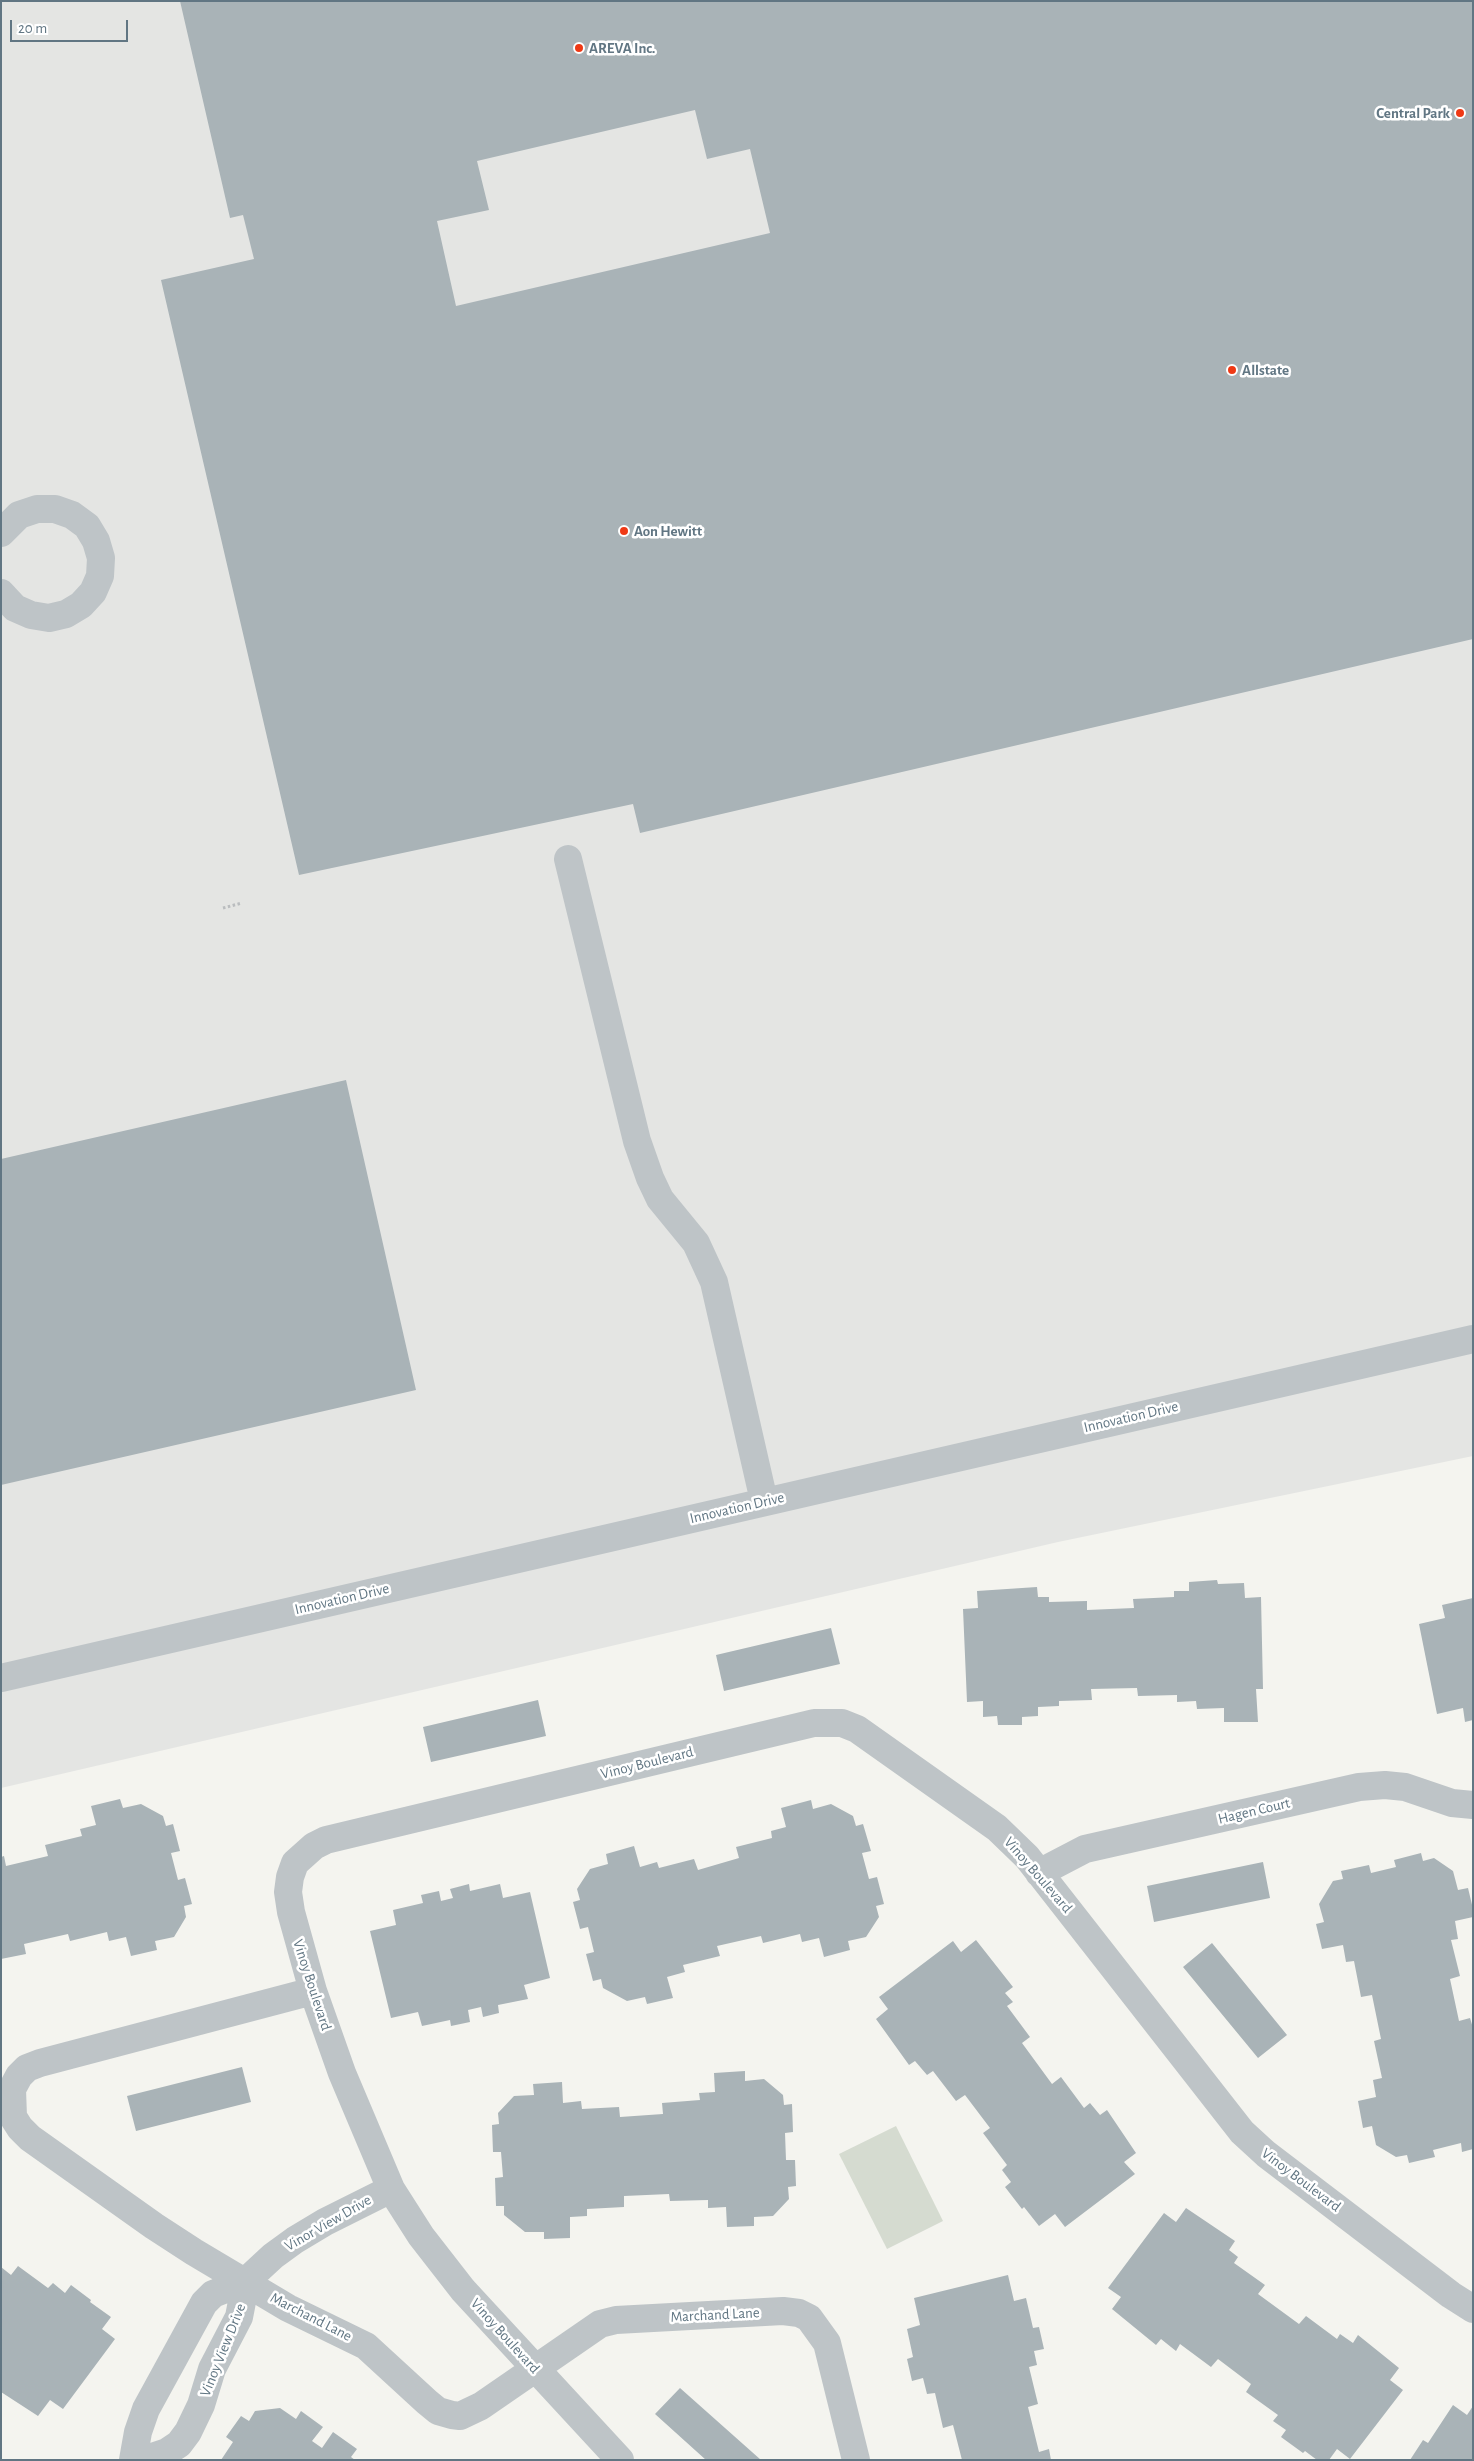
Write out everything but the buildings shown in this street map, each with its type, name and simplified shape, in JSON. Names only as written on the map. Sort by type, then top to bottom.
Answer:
[{"type":"street","points":[[1,533],[19,515],[36,509],[55,509],[72,515],[87,526],[96,541],[101,558],[100,576],[93,592],[81,605],[66,614],[49,618],[8,610]]},
{"type":"street","points":[[568,859],[637,1141],[660,1199],[696,1243],[714,1282],[764,1501]]},
{"type":"street","name":"Innovation Drive","points":[[1,1678],[1473,1339]]},
{"type":"street","name":"Vinoy Boulevard","points":[[620,2460],[463,2290],[421,2236],[391,2188],[342,2073],[313,1991],[295,1932],[288,1892],[290,1877],[295,1863],[314,1846],[326,1840],[814,1722],[842,1723],[857,1728],[997,1828],[1027,1857],[1242,2132],[1266,2154],[1473,2309]]},
{"type":"street","name":"Hagen Court","points":[[1039,1873],[1085,1849],[1359,1787],[1385,1785],[1405,1787],[1452,1803],[1473,1805]]},
{"type":"street","name":"Marchand Lane","points":[[313,1991],[27,2068],[19,2076],[12,2089],[12,2117],[30,2138],[187,2248],[246,2281],[288,2308],[366,2346],[438,2411],[452,2415],[468,2413],[600,2324],[616,2320],[783,2311],[799,2313],[809,2318],[827,2343],[856,2460]]},
{"type":"street","name":"Vinor View Drive","points":[[246,2281],[273,2256],[295,2240],[325,2222],[391,2188]]},
{"type":"street","name":"Vinoy View Drive","points":[[134,2460],[138,2432],[146,2409],[204,2303],[213,2294],[246,2281]]},
{"type":"street","name":"Vinoy View Drive","points":[[143,2460],[167,2452],[179,2444],[188,2432],[201,2405],[212,2369],[239,2317],[246,2281]]},
{"type":"path","points":[[223,908],[242,903]]},
{"type":"shaded area","points":[[1,1],[1473,1],[1473,1456],[1058,1542],[1,1788]]},
{"type":"shaded area","points":[[896,2126],[943,2221],[887,2249],[839,2154]]},
{"type":"place","name":"AREVA Inc.","points":[[579,48]]},
{"type":"place","name":"Central Park","points":[[1460,113]]},
{"type":"place","name":"Allstate","points":[[1232,370]]},
{"type":"place","name":"Aon Hewitt","points":[[624,531]]}]
